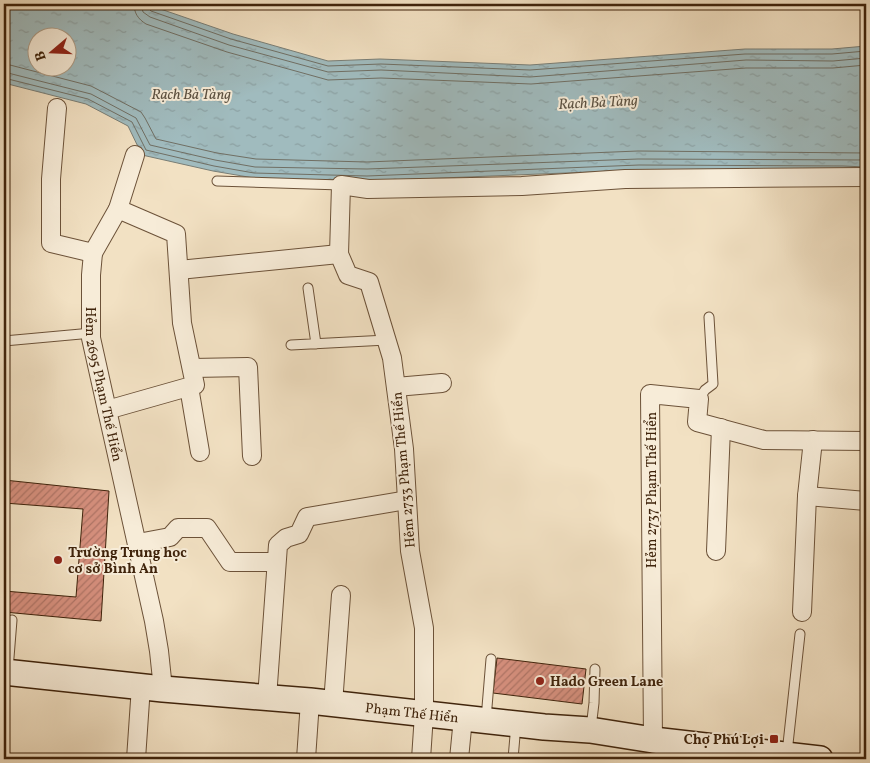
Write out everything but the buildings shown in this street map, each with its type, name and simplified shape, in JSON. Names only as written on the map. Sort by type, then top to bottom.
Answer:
[{"type":"main road","name":"Phạm Thế Hiển","points":[[6,673],[590,730],[771,756],[818,759]]},
{"type":"street","points":[[57,108],[51,179],[51,243],[93,253],[118,209],[135,155]]},
{"type":"street","points":[[341,185],[368,189],[522,186],[625,179],[866,177]]},
{"type":"street","name":"Hẻm 2733 Phạm Thế Hiển","points":[[341,185],[339,254],[348,275],[369,282],[392,358],[404,449],[410,551],[424,628],[422,759]]},
{"type":"street","points":[[107,410],[195,385],[182,323],[176,234],[118,209]]},
{"type":"street","name":"Hẻm 2695 Phạm Thế Hiển","points":[[93,253],[91,338],[138,543],[159,651],[136,759]]},
{"type":"street","points":[[179,270],[339,254]]},
{"type":"street","points":[[192,368],[248,366],[252,456]]},
{"type":"street","points":[[396,387],[442,383]]},
{"type":"street","points":[[189,387],[200,452]]},
{"type":"street","name":"Hẻm 2737 Phạm Thế Hiển","points":[[653,740],[650,394],[699,399]]},
{"type":"street","points":[[699,399],[697,422],[764,440],[866,441]]},
{"type":"street","points":[[716,551],[721,428]]},
{"type":"street","points":[[802,612],[807,496],[813,440]]},
{"type":"street","points":[[807,496],[866,501]]},
{"type":"street","points":[[267,698],[278,545],[286,538],[298,534],[306,517],[408,500]]},
{"type":"street","points":[[138,543],[170,537],[178,528],[207,528],[230,562],[276,562]]},
{"type":"street","points":[[306,759],[321,703],[341,595]]},
{"type":"street","points":[[459,759],[474,720]]},
{"type":"lane","points":[[217,181],[341,185]]},
{"type":"lane","points":[[308,288],[316,344]]},
{"type":"lane","points":[[699,399],[712,384],[709,318]]},
{"type":"lane","points":[[4,341],[92,333]]},
{"type":"lane","points":[[291,346],[387,340]]},
{"type":"lane","points":[[6,673],[12,620]]},
{"type":"lane","points":[[771,756],[800,634]]},
{"type":"lane","points":[[474,720],[491,659]]},
{"type":"lane","points":[[590,730],[594,703],[595,670]]},
{"type":"lane","points":[[513,759],[516,724]]},
{"type":"water","name":"Rạch Bà Tàng","points":[[4,4],[146,4],[233,34],[328,61],[380,59],[530,65],[745,49],[832,49],[866,46],[866,172],[639,170],[367,181],[254,178],[142,155],[128,126],[86,104],[4,83]]},
{"type":"place","name":"Trường Trung học cơ sở Bình An","points":[[58,560]]},
{"type":"place","name":"Hado Green Lane","points":[[540,681]]},
{"type":"place","name":"Chợ Phú Lợi","points":[[774,739]]}]
